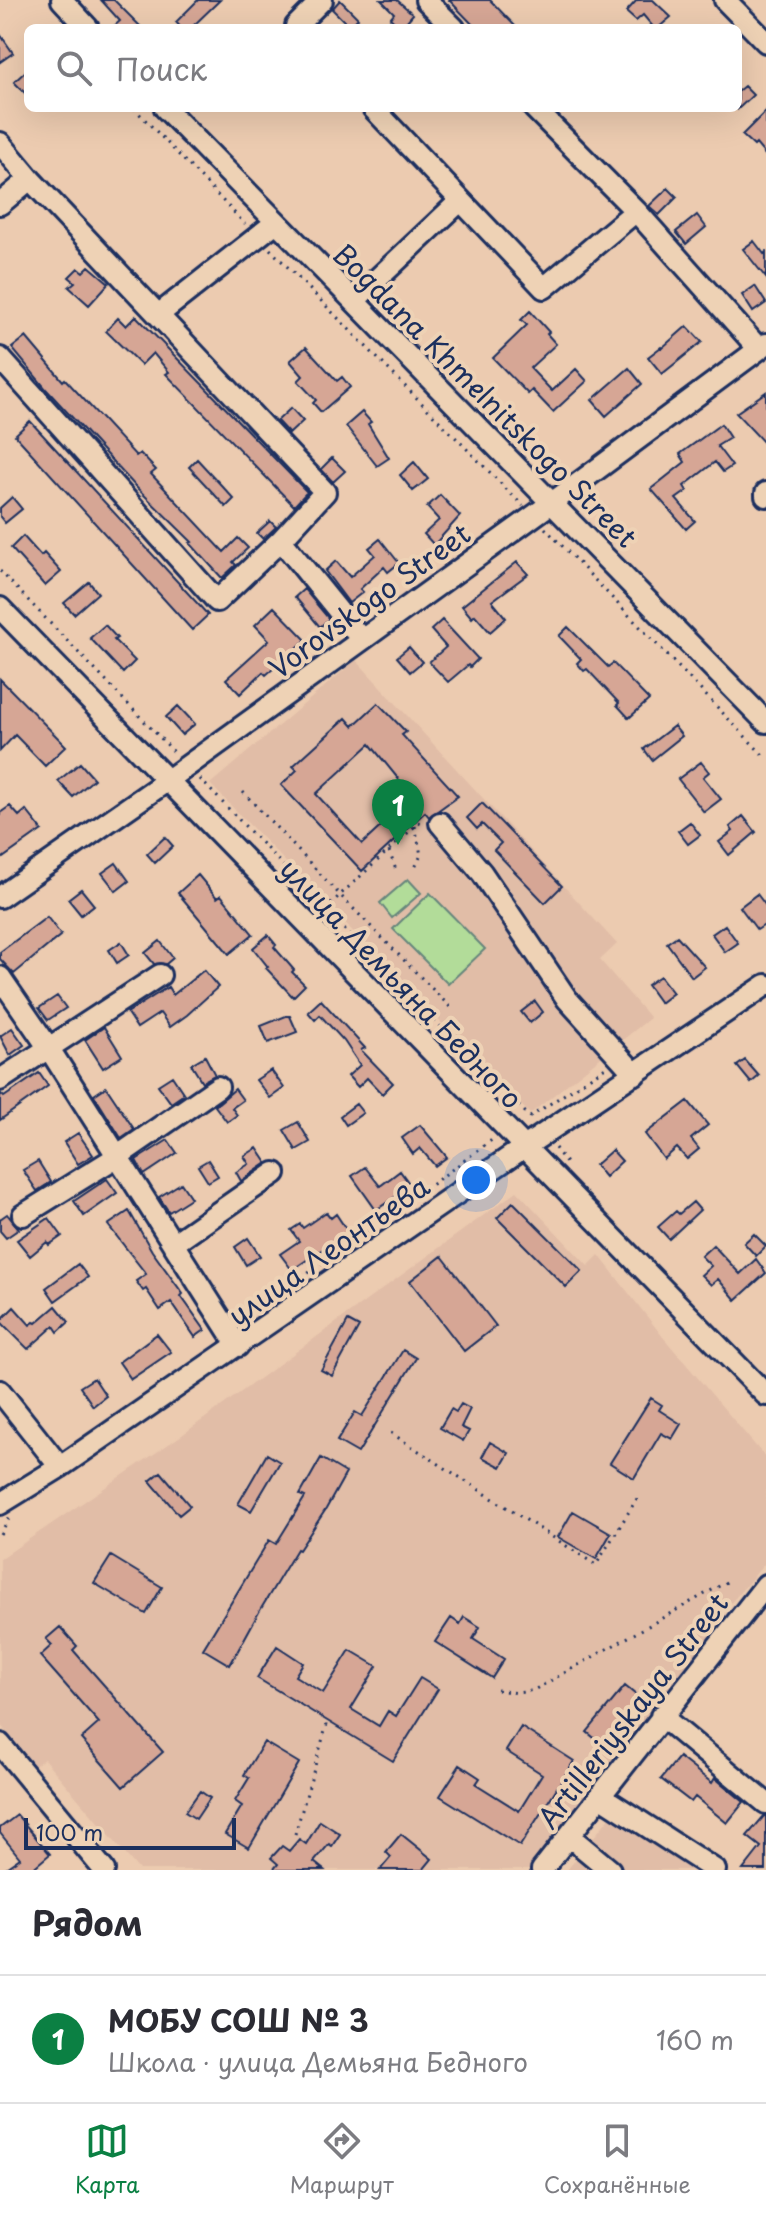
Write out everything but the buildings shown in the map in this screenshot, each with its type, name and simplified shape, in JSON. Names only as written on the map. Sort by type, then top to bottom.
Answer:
[{"type":"street","points":[[62,0],[84,24]]},
{"type":"street","points":[[298,24],[322,0]]},
{"type":"street","points":[[426,0],[450,24]]},
{"type":"street","points":[[725,0],[766,42]]},
{"type":"street","name":"Bogdana Khmelnitskogo Street","points":[[169,112],[766,722]]},
{"type":"street","points":[[377,112],[544,288],[636,211]]},
{"type":"street","points":[[538,112],[762,346]]},
{"type":"street","points":[[0,143],[30,179],[325,492],[281,540],[217,601],[0,358]]},
{"type":"street","points":[[0,204],[30,179]]},
{"type":"street","points":[[355,300],[460,201]]},
{"type":"street","points":[[158,315],[275,223]]},
{"type":"street","name":"Vorovskogo Street","points":[[0,897],[168,780],[553,502],[762,346]]},
{"type":"street","points":[[281,540],[362,640]]},
{"type":"street","name":"улица Демьяна Бедного","points":[[0,608],[766,1395]]},
{"type":"street","points":[[432,820],[482,873],[567,999],[635,1074]]},
{"type":"street","points":[[0,1080],[160,975]]},
{"type":"street","points":[[0,977],[238,1346]]},
{"type":"street","name":"улица Леонтьева","points":[[0,1504],[60,1467],[766,985]]},
{"type":"street","points":[[23,1215],[118,1156],[218,1087]]},
{"type":"street","points":[[173,1244],[275,1173]]},
{"type":"street","points":[[0,1391],[60,1467]]},
{"type":"street","name":"Artilleriyskaya Street","points":[[542,1870],[602,1797],[661,1716],[758,1611],[766,1585]]},
{"type":"street","points":[[661,1716],[766,1803]]},
{"type":"street","points":[[0,1744],[104,1870]]},
{"type":"street","points":[[602,1797],[715,1870]]},
{"type":"street","points":[[569,1836],[610,1870]]},
{"type":"path","points":[[138,112],[766,758]]},
{"type":"path","points":[[0,571],[325,910],[530,1117],[619,1056]]},
{"type":"path","points":[[243,792],[451,1008]]},
{"type":"path","points":[[325,910],[415,826],[432,820]]},
{"type":"path","points":[[415,826],[421,855],[415,868]]},
{"type":"path","points":[[389,850],[396,870]]},
{"type":"path","points":[[252,1313],[505,1130]]},
{"type":"path","points":[[391,1433],[596,1565],[638,1497]]},
{"type":"path","points":[[497,1690],[518,1693],[534,1690],[730,1580]]},
{"type":"path","points":[[295,1834],[328,1721]]},
{"type":"shaded area","points":[[356,660],[617,944],[600,960],[650,1018],[530,1114],[210,784]]},
{"type":"shaded area","points":[[517,1191],[588,1266],[599,1255],[663,1337],[766,1458],[766,1562],[718,1618],[721,1627],[529,1870],[139,1870],[44,1759],[34,1766],[0,1724],[0,1559],[182,1435]]},
{"type":"shaded area","points":[[611,1816],[698,1870],[567,1870]]},
{"type":"green space","points":[[408,879],[421,893],[392,918],[380,903]]},
{"type":"green space","points":[[430,893],[485,949],[448,984],[393,929]]},
{"type":"place","name":"МОБУ СОШ № 3","points":[[398,845]]}]
